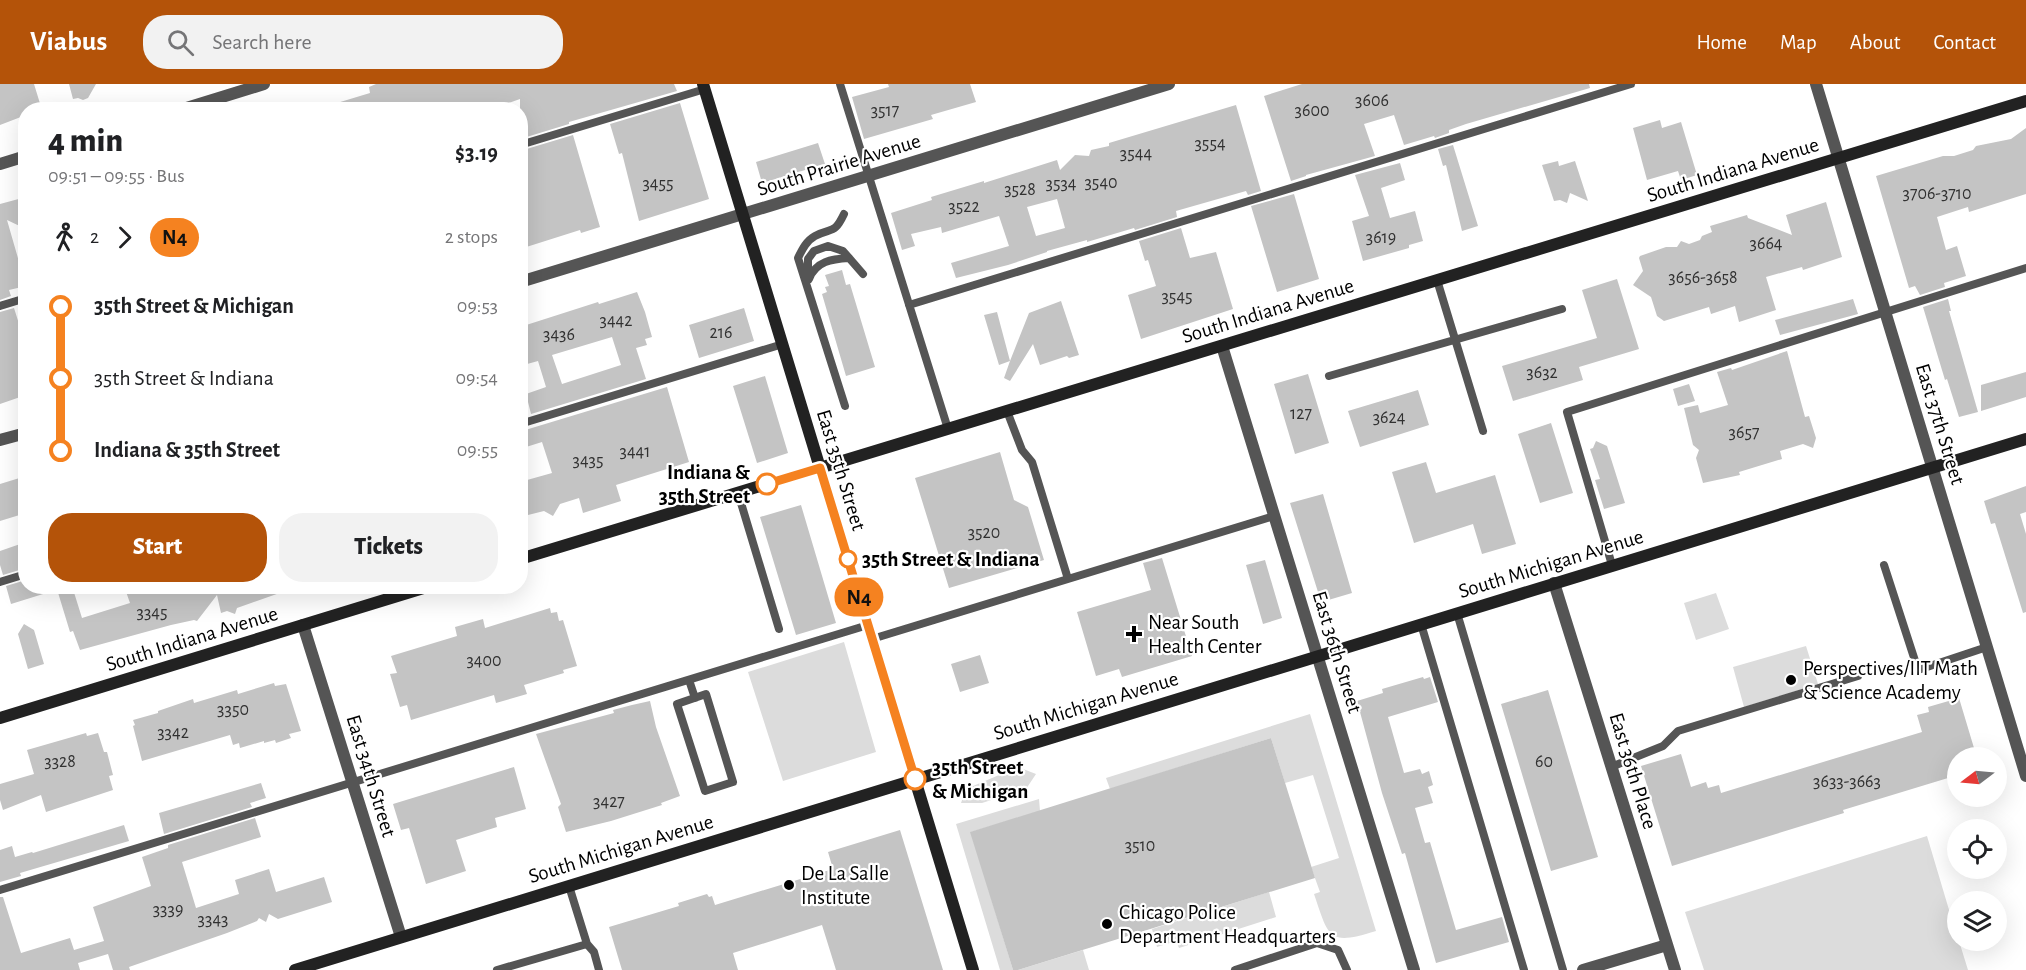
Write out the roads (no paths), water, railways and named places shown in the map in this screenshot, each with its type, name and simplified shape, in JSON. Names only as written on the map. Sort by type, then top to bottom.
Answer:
[{"type":"street","points":[[206,102],[264,84]]},
{"type":"street","name":"South Prairie Avenue","points":[[528,280],[1169,84]]},
{"type":"street","name":"East 37th Street","points":[[1816,84],[2026,776]]},
{"type":"street","name":"East 35th Street","points":[[704,86],[973,970]]},
{"type":"street","name":"South Indiana Avenue","points":[[528,557],[2026,101]]},
{"type":"street","points":[[0,164],[18,158]]},
{"type":"street","name":"East 36th Street","points":[[1222,346],[1414,970]]},
{"type":"street","points":[[0,440],[18,435]]},
{"type":"street","name":"South Michigan Avenue","points":[[295,970],[2026,439]]},
{"type":"street","name":"East 36th Place","points":[[1554,583],[1675,970]]},
{"type":"street","name":"South Indiana Avenue","points":[[0,717],[404,594]]},
{"type":"street","name":"East 34th Street","points":[[303,625],[401,938]]},
{"type":"street","points":[[1583,970],[1667,945]]},
{"type":"lane","points":[[840,84],[948,429]]},
{"type":"lane","points":[[909,305],[1631,84]]},
{"type":"lane","points":[[528,142],[704,86]]},
{"type":"lane","points":[[844,214],[832,231],[815,236],[804,246],[798,258],[845,406]]},
{"type":"lane","points":[[809,296],[808,259],[814,251],[828,246],[843,251],[863,274]]},
{"type":"lane","points":[[808,281],[812,271],[820,264],[835,259],[849,258]]},
{"type":"lane","points":[[1612,566],[1567,412],[2026,268]]},
{"type":"lane","points":[[1437,280],[1483,431]]},
{"type":"lane","points":[[0,306],[18,300]]},
{"type":"lane","points":[[1329,376],[1562,309]]},
{"type":"lane","points":[[528,422],[783,344]]},
{"type":"lane","points":[[1007,411],[1022,450],[1032,462],[1068,579]]},
{"type":"lane","points":[[738,493],[779,629]]},
{"type":"lane","points":[[872,639],[1274,516]]},
{"type":"lane","points":[[1884,565],[1918,670],[1987,647]]},
{"type":"lane","points":[[0,582],[18,576]]},
{"type":"lane","points":[[1457,613],[1563,970]]},
{"type":"lane","points":[[1420,624],[1524,970]]},
{"type":"lane","points":[[0,891],[868,625]]},
{"type":"lane","points":[[1611,767],[1664,746],[1678,731],[1858,676]]},
{"type":"lane","points":[[689,680],[695,698]]},
{"type":"lane","points":[[706,694],[733,782],[705,791],[676,704],[695,698],[706,694]]},
{"type":"lane","points":[[569,886],[586,944],[594,952],[599,970]]},
{"type":"lane","points":[[1235,970],[1317,943],[1338,950],[1347,970]]},
{"type":"lane","points":[[497,970],[586,944]]},
{"type":"place","name":"Indiana & 35th Street","points":[[767,484]]},
{"type":"place","name":"35th Street & Indiana","points":[[848,559]]},
{"type":"place","name":"Near South Health Center","points":[[1134,634]]},
{"type":"place","name":"Perspectives/IIT Math & Science Academy","points":[[1791,680]]},
{"type":"place","name":"35th Street & Michigan","points":[[915,779]]},
{"type":"place","name":"De La Salle Institute","points":[[789,885]]},
{"type":"place","name":"Chicago Police Department Headquarters","points":[[1107,924]]}]
